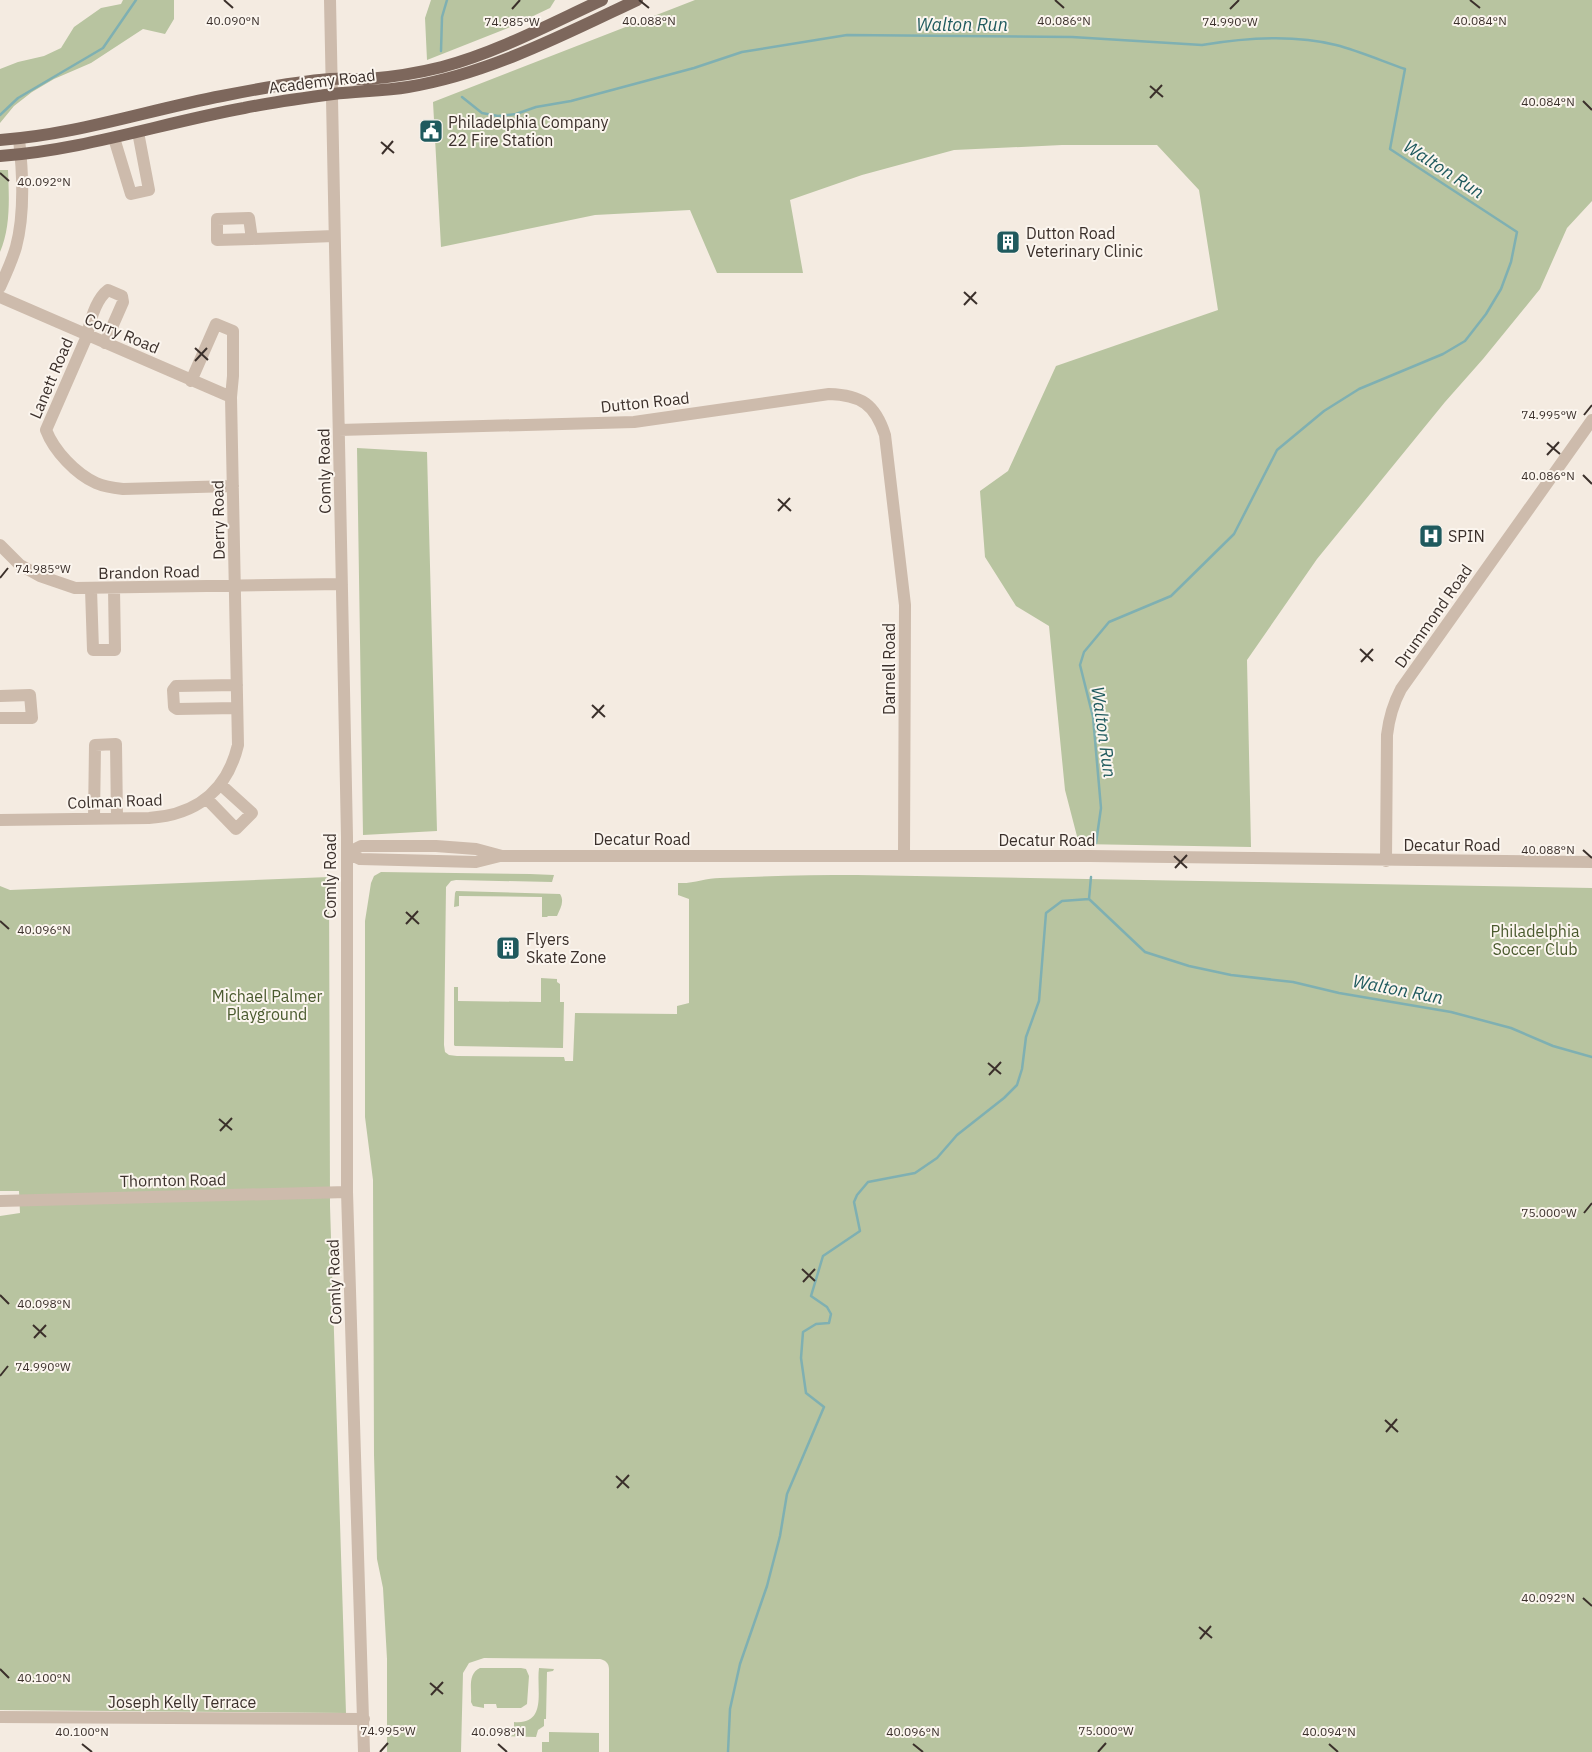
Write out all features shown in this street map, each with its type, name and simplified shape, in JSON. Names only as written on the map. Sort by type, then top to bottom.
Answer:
[{"type":"main road","name":"Academy Road","points":[[0,140],[20,139],[113,121],[220,96],[331,79],[366,79],[442,67],[483,53],[602,0]]},
{"type":"main road","name":"Academy Road","points":[[0,156],[21,155],[114,138],[243,108],[331,94],[409,87],[516,56],[637,0]]},
{"type":"main road","points":[[581,10],[587,24]]},
{"type":"street","name":"Comly Road","points":[[330,0],[347,853],[347,1192],[364,1752]]},
{"type":"street","points":[[114,138],[131,194],[149,190],[138,132]]},
{"type":"street","points":[[0,287],[16,247],[21,221],[20,139]]},
{"type":"street","points":[[252,239],[334,236]]},
{"type":"street","points":[[87,336],[90,322],[103,293],[108,290],[122,296],[123,302],[105,343]]},
{"type":"street","name":"Corry Road","points":[[0,298],[232,397]]},
{"type":"street","name":"Derry Road","points":[[191,381],[216,324],[233,331],[232,397],[238,745],[233,762],[220,784]]},
{"type":"street","name":"Lanett Road","points":[[87,336],[46,430],[50,441],[64,457],[78,471],[95,482],[110,487],[123,489],[234,486]]},
{"type":"street","name":"Dutton Road","points":[[339,430],[634,422],[829,394],[844,394],[856,397],[879,417],[885,434],[890,482]]},
{"type":"street","name":"Drummond Road","points":[[1386,861],[1387,735],[1389,718],[1394,702],[1406,682],[1592,420]]},
{"type":"street","name":"Darnell Road","points":[[890,482],[905,605],[904,856]]},
{"type":"street","name":"Brandon Road","points":[[0,545],[20,565],[40,576],[74,588],[114,589],[342,584]]},
{"type":"street","points":[[92,589],[93,650],[115,650],[114,589]]},
{"type":"street","points":[[237,685],[176,686],[173,690],[174,707],[177,709],[237,708]]},
{"type":"street","points":[[0,696],[30,695],[32,718],[0,718]]},
{"type":"street","points":[[94,818],[95,745],[116,744],[117,818]]},
{"type":"street","points":[[207,799],[236,829],[252,813],[220,784]]},
{"type":"street","name":"Colman Road","points":[[0,820],[166,817],[192,808],[207,799],[220,784]]},
{"type":"street","name":"Decatur Road","points":[[347,853],[360,859],[476,862],[502,856],[1090,856],[1592,862]]},
{"type":"street","name":"Thornton Road","points":[[0,1201],[347,1192]]},
{"type":"street","name":"Joseph Kelly Terrace","points":[[0,1717],[364,1719]]},
{"type":"green space","points":[[123,0],[174,0],[174,19],[165,34],[143,29],[91,63],[54,79],[32,92],[14,106],[0,123],[0,69],[18,62],[44,56],[61,48],[74,27],[101,8],[121,4]]},
{"type":"green space","points":[[431,0],[555,0],[550,8],[508,28],[427,60],[425,18]]},
{"type":"green space","points":[[695,0],[1592,0],[1592,201],[1567,228],[1540,289],[1317,559],[1247,660],[1251,847],[1079,844],[1065,790],[1049,626],[1016,606],[985,557],[980,491],[1008,471],[1056,366],[1218,310],[1199,190],[1157,145],[1062,145],[954,150],[862,175],[790,200],[803,273],[717,273],[690,210],[595,215],[441,247],[433,102]]},
{"type":"green space","points":[[0,170],[8,170],[9,201],[8,222],[0,252]]},
{"type":"green space","points":[[357,448],[427,452],[437,831],[363,835]]},
{"type":"green space","name":"Philadelphia Soccer Club","points":[[381,872],[554,875],[552,882],[456,880],[451,881],[446,887],[444,1045],[445,1052],[449,1055],[564,1057],[565,1061],[573,1061],[575,1013],[677,1014],[677,1006],[689,1003],[689,899],[678,895],[678,883],[720,878],[857,875],[1592,888],[1592,1752],[609,1752],[609,1669],[605,1661],[600,1659],[484,1658],[469,1663],[463,1673],[461,1752],[387,1752],[387,1659],[383,1588],[377,1559],[374,1455],[373,1180],[365,1117],[365,921],[371,883],[374,876]]},
{"type":"green space","name":"Michael Palmer Playground","points":[[329,877],[330,1206],[346,1713],[0,1710],[0,1216],[20,1213],[19,1191],[0,1191],[0,886],[10,890]]},
{"type":"green space","points":[[456,891],[560,894],[562,903],[557,916],[542,917],[542,897],[459,896],[459,906],[454,907]]},
{"type":"green space","points":[[541,978],[557,979],[557,982],[560,984],[560,1002],[564,1002],[563,1048],[454,1045],[454,987],[458,987],[458,1001],[541,1002]]},
{"type":"green space","points":[[480,1668],[526,1669],[529,1676],[527,1704],[521,1708],[497,1708],[496,1704],[484,1704],[484,1708],[473,1706],[471,1702],[471,1683],[473,1674]]},
{"type":"green space","points":[[539,1668],[554,1669],[547,1672],[546,1719],[544,1719],[544,1726],[538,1730],[536,1737],[502,1736],[514,1735],[514,1722],[532,1718],[536,1712],[539,1696]]},
{"type":"green space","points":[[549,1732],[599,1733],[599,1752],[542,1752],[542,1742],[549,1742]]},
{"type":"waterway","points":[[0,115],[18,98],[103,48],[136,0]]},
{"type":"waterway","name":"Walton Run","points":[[441,51],[442,17],[447,0]]},
{"type":"waterway","name":"Walton Run","points":[[462,97],[482,113],[498,116],[516,114],[536,107],[571,101],[694,68],[742,52],[847,35],[1072,37],[1202,45],[1235,40],[1303,39],[1336,45],[1405,69],[1390,149],[1517,232],[1511,262],[1501,289],[1486,314],[1465,341],[1443,354],[1359,389],[1324,411],[1277,450],[1234,534],[1171,596],[1109,622],[1084,652],[1080,665],[1093,717],[1101,808],[1096,843]]},
{"type":"waterway","name":"Walton Run","points":[[1089,899],[1091,877]]},
{"type":"waterway","name":"Walton Run","points":[[1089,899],[1145,952],[1189,966],[1231,975],[1293,982],[1339,993],[1451,1012],[1511,1028],[1553,1046],[1592,1057]]},
{"type":"waterway","points":[[728,1752],[730,1709],[740,1664],[767,1586],[780,1536],[787,1494],[824,1407],[806,1393],[801,1358],[803,1332],[816,1324],[829,1323],[831,1314],[827,1307],[811,1296],[823,1256],[860,1231],[854,1202],[857,1195],[868,1182],[915,1173],[937,1158],[957,1135],[1004,1098],[1017,1085],[1022,1069],[1026,1037],[1039,1001],[1046,913],[1062,901],[1089,899]]},
{"type":"place","name":"Philadelphia Company 22 Fire Station","points":[[431,131]]},
{"type":"place","name":"Dutton Road Veterinary Clinic","points":[[1008,242]]},
{"type":"place","name":"SPIN","points":[[1431,536]]},
{"type":"place","name":"Flyers Skate Zone","points":[[508,948]]}]
